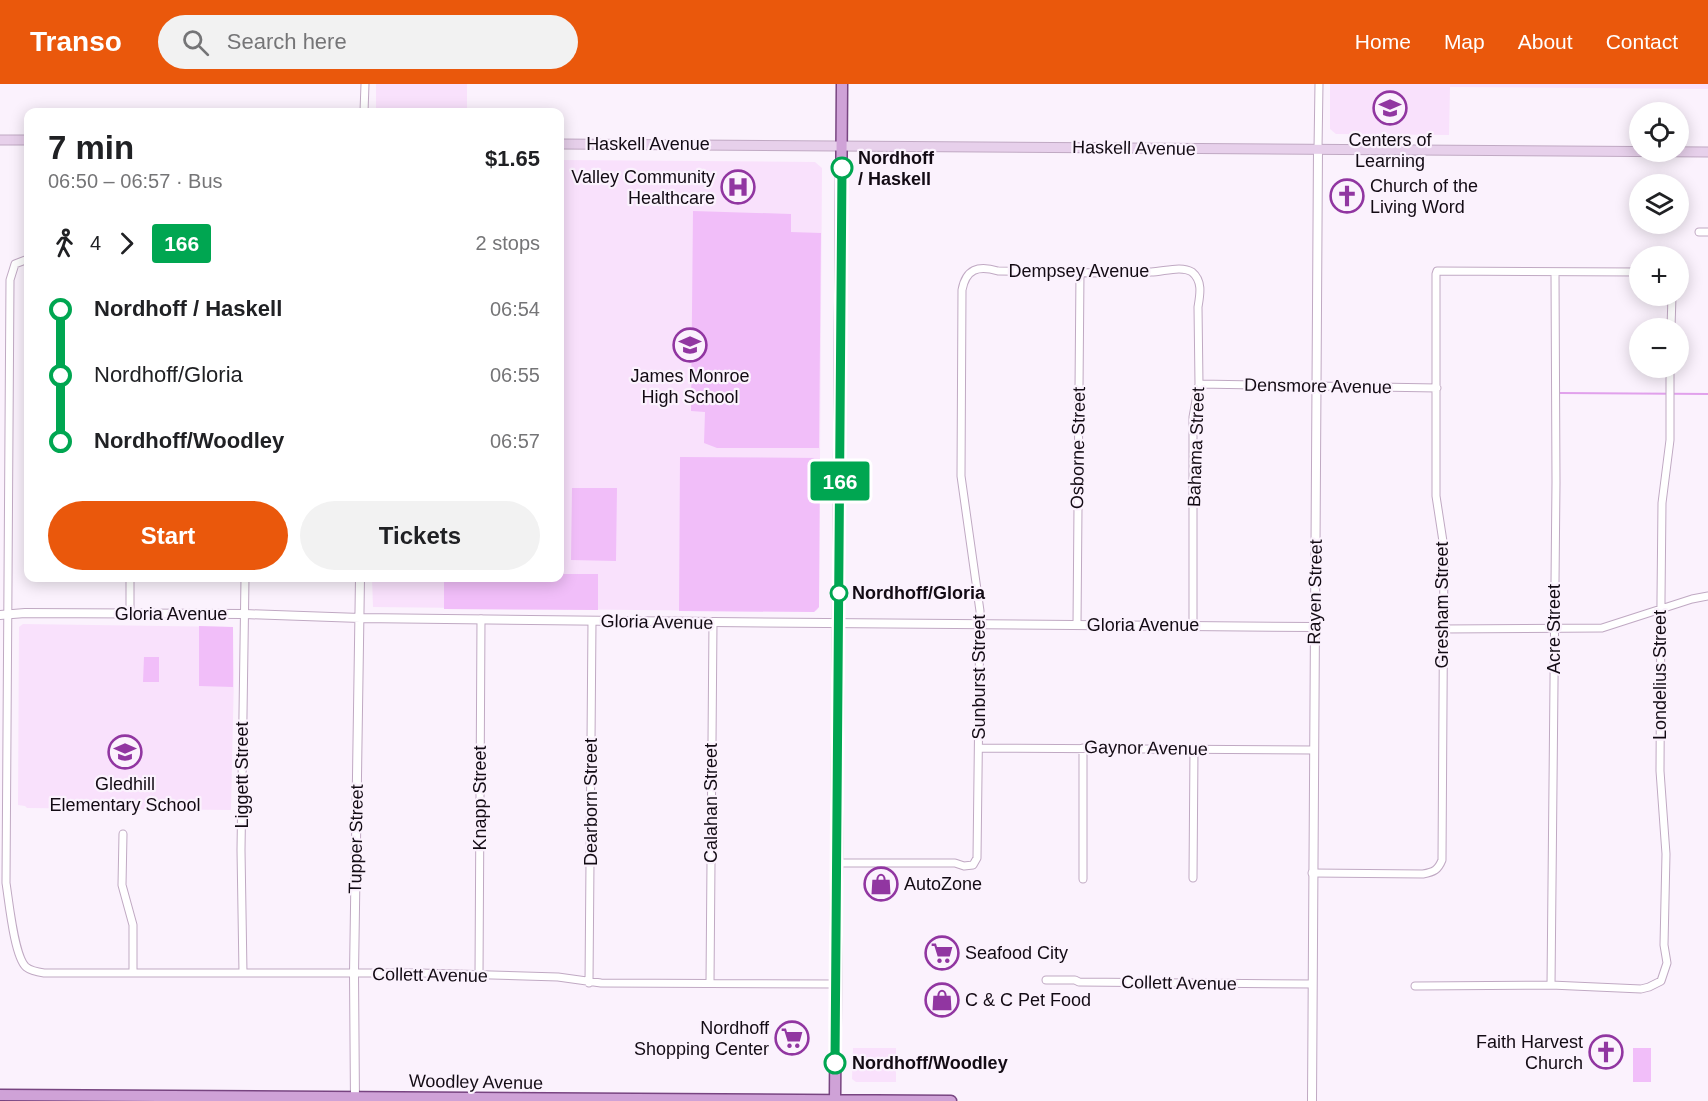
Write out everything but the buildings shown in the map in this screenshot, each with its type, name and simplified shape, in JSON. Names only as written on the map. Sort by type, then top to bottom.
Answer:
[{"type":"main road","points":[[836,1101],[842,84]]},
{"type":"main road","points":[[0,140],[24,140]]},
{"type":"main road","name":"Haskell Avenue","points":[[564,144],[1708,152]]},
{"type":"main road","name":"Woodley Avenue","points":[[0,1095],[951,1101]]},
{"type":"street","points":[[364,108],[365,84]]},
{"type":"street","name":"Rayen Street","points":[[1312,1101],[1319,84]]},
{"type":"street","points":[[1699,232],[1708,232]]},
{"type":"street","points":[[4,615],[10,280],[15,264],[24,261]]},
{"type":"street","name":"Dempsey Avenue","points":[[967,274],[981,268],[1080,272],[1150,272],[1177,269],[1192,272]]},
{"type":"street","name":"Gresham Street","points":[[1312,873],[1423,874],[1439,868],[1443,851],[1444,548],[1436,496],[1437,271],[1555,273]]},
{"type":"street","name":"Osborne Street","points":[[1077,625],[1080,272]]},
{"type":"street","name":"Bahama Street","points":[[1192,272],[1200,289],[1198,384],[1193,417],[1193,625]]},
{"type":"street","points":[[1555,273],[1629,272]]},
{"type":"street","name":"Acre Street","points":[[1551,985],[1555,273]]},
{"type":"street","name":"Sunburst Street","points":[[836,863],[973,865],[978,854],[980,611],[962,476],[962,290],[967,274]]},
{"type":"street","name":"Londelius Street","points":[[1551,985],[1641,989],[1660,981],[1667,963],[1664,945],[1666,854],[1660,771],[1662,503],[1670,440],[1670,378]]},
{"type":"street","name":"Densmore Avenue","points":[[1198,384],[1437,388]]},
{"type":"street","points":[[130,582],[130,614]]},
{"type":"street","name":"Liggett Street","points":[[243,973],[241,850],[245,582]]},
{"type":"street","name":"Tupper Street","points":[[355,1099],[354,974],[360,582]]},
{"type":"street","points":[[1443,629],[1602,628],[1708,596]]},
{"type":"street","name":"Gloria Avenue","points":[[4,615],[245,614],[481,620],[1314,627]]},
{"type":"street","name":"Collett Avenue","points":[[4,615],[6,883],[18,955],[25,966],[35,972],[420,973],[558,977],[590,982],[835,984]]},
{"type":"street","name":"Knapp Street","points":[[478,976],[481,620]]},
{"type":"street","name":"Dearborn Street","points":[[590,982],[592,621]]},
{"type":"street","name":"Calahan Street","points":[[710,983],[712,622]]},
{"type":"street","name":"Gaynor Avenue","points":[[979,748],[1313,750]]},
{"type":"street","points":[[1083,748],[1083,879]]},
{"type":"street","points":[[1193,878],[1194,749]]},
{"type":"street","points":[[123,834],[122,885],[133,925],[134,972]]},
{"type":"street","name":"Collett Avenue","points":[[1046,980],[1312,984]]},
{"type":"street","points":[[1415,986],[1551,985]]},
{"type":"shaded area","points":[[376,84],[467,84],[467,108],[376,108]]},
{"type":"shaded area","name":"Centers of Learning","points":[[1330,84],[1708,84],[1708,89],[1450,87],[1449,135],[1336,134],[1330,129]]},
{"type":"shaded area","name":"James Monroe High School","points":[[564,160],[815,162],[822,168],[819,607],[817,610],[814,612],[373,607],[372,582],[564,582]]},
{"type":"shaded area","points":[[693,211],[791,214],[791,232],[821,233],[819,448],[717,448],[704,443],[705,412],[691,411]]},
{"type":"shaded area","points":[[680,457],[820,458],[819,607],[814,612],[679,611]]},
{"type":"shaded area","points":[[572,488],[617,488],[616,561],[571,560]]},
{"type":"shaded area","points":[[564,574],[598,574],[598,610],[444,609],[444,582],[564,582]]},
{"type":"shaded area","name":"Gledhill Elementary School","points":[[23,624],[233,627],[231,810],[27,808],[18,805],[19,627]]},
{"type":"shaded area","points":[[199,626],[233,627],[233,687],[199,686]]},
{"type":"shaded area","points":[[144,657],[159,657],[159,682],[143,682]]},
{"type":"shaded area","points":[[853,1048],[896,1048],[896,1082],[856,1082],[852,1079]]},
{"type":"shaded area","points":[[1633,1048],[1651,1048],[1651,1082],[1633,1082]]},
{"type":"waterway","points":[[1560,393],[1708,394]]},
{"type":"bus line","name":"166","points":[[835,1063],[842,168]]},
{"type":"place","name":"Centers of Learning","points":[[1390,108]]},
{"type":"place","name":"Nordhoff / Haskell","points":[[842,168]]},
{"type":"place","name":"Valley Community Healthcare","points":[[738,187]]},
{"type":"place","name":"Church of the Living Word","points":[[1347,196]]},
{"type":"place","name":"James Monroe High School","points":[[690,345]]},
{"type":"place","name":"Nordhoff/Gloria","points":[[839,593]]},
{"type":"place","name":"Gledhill Elementary School","points":[[125,752]]},
{"type":"place","name":"AutoZone","points":[[881,884]]},
{"type":"place","name":"Seafood City","points":[[942,953]]},
{"type":"place","name":"C & C Pet Food","points":[[942,1000]]},
{"type":"place","name":"Nordhoff Shopping Center","points":[[792,1038]]},
{"type":"place","name":"Faith Harvest Church","points":[[1606,1052]]},
{"type":"place","name":"Nordhoff/Woodley","points":[[835,1063]]}]
